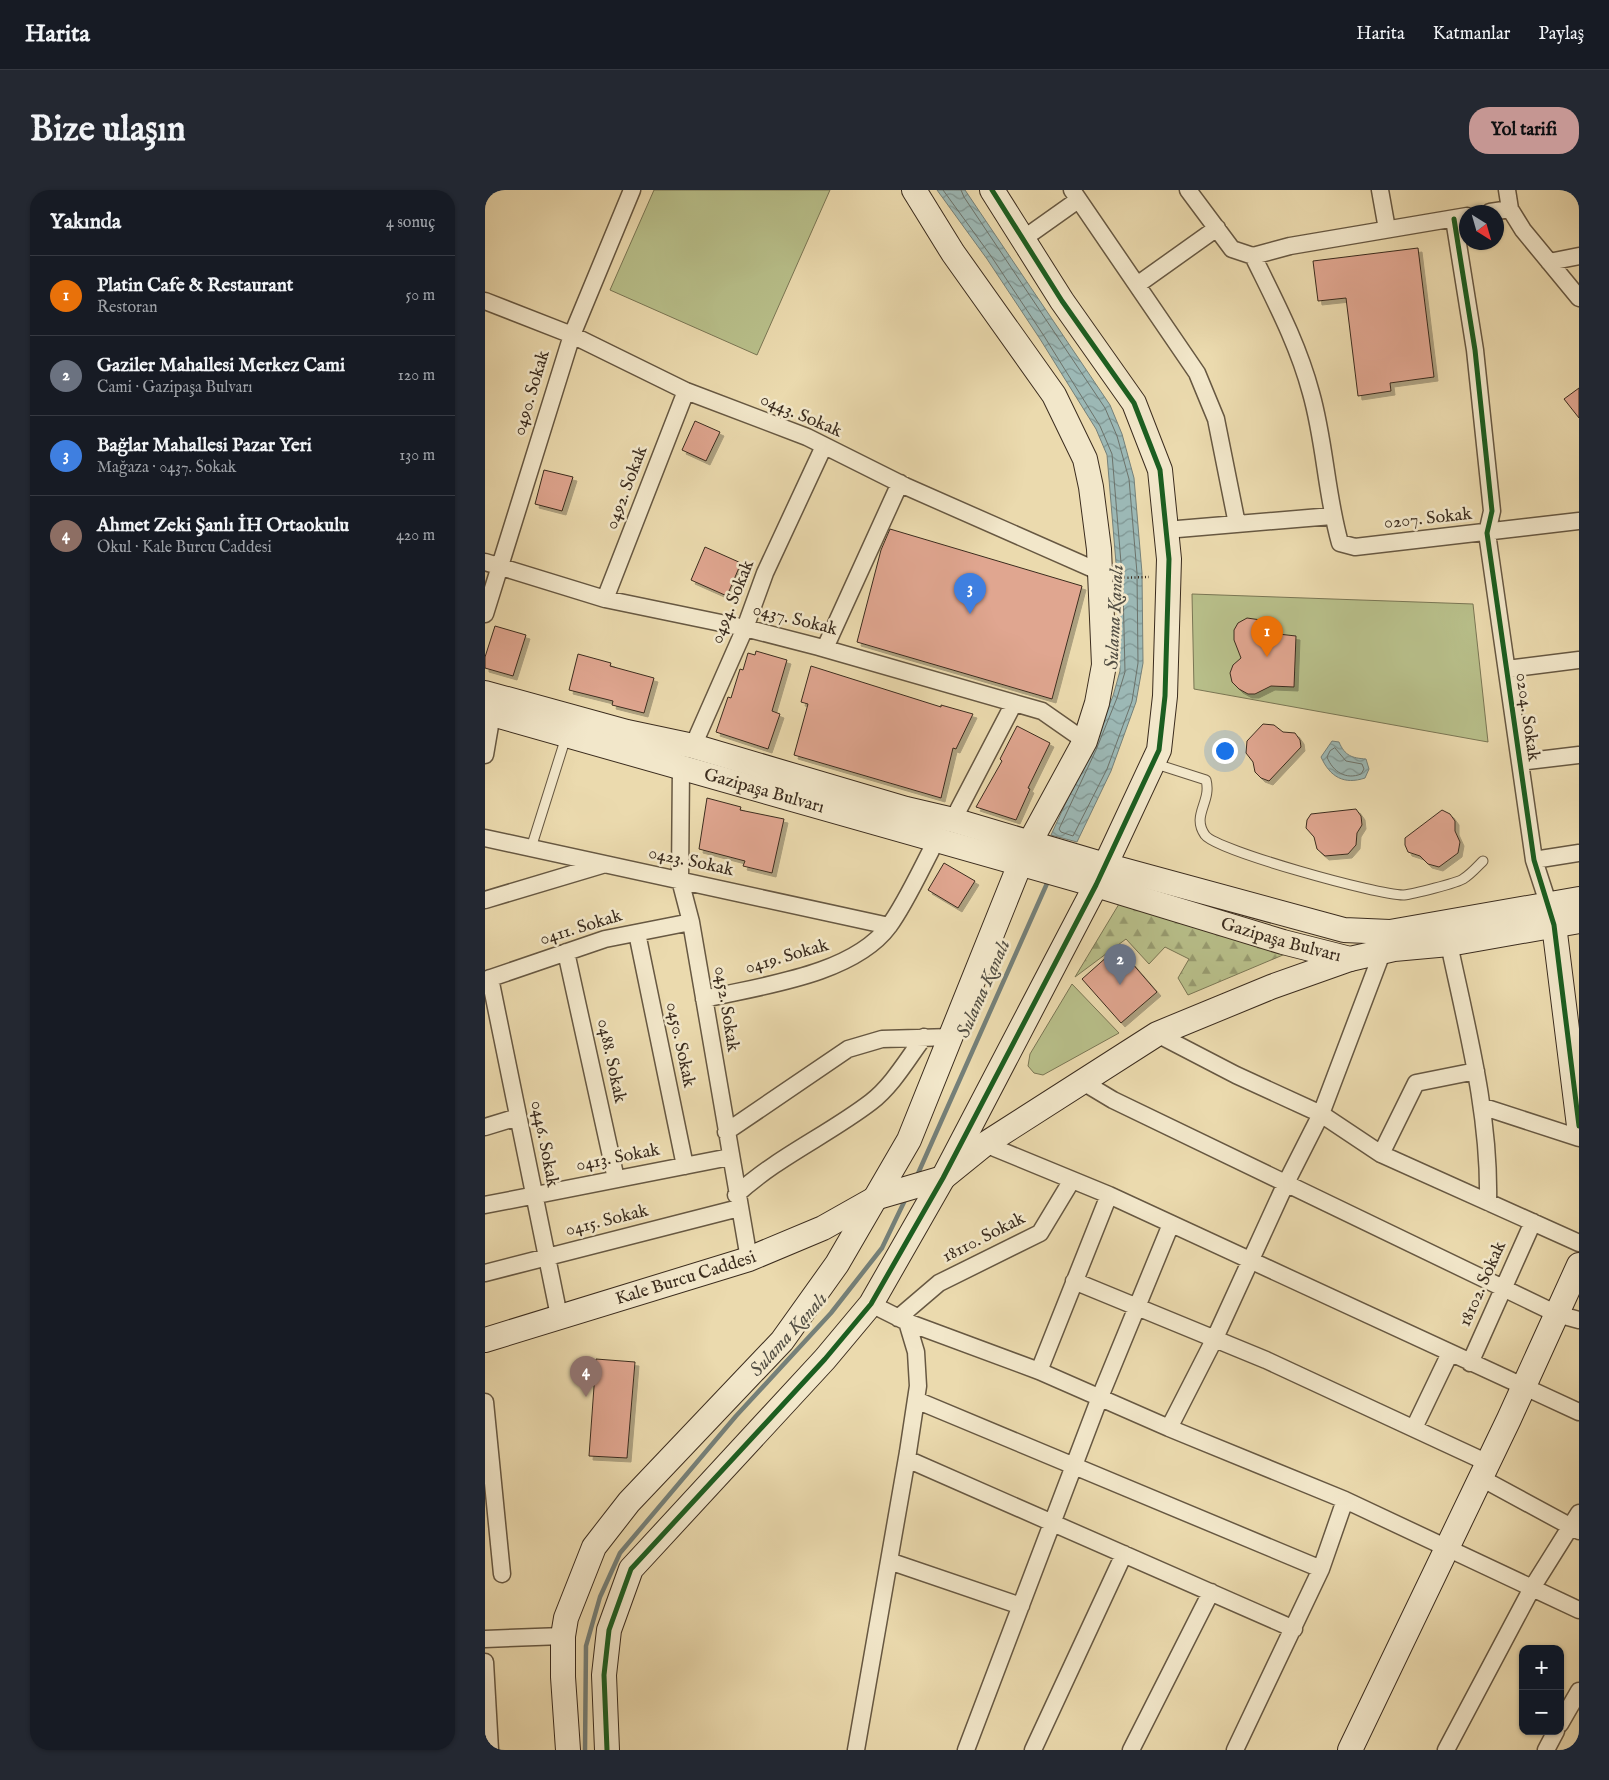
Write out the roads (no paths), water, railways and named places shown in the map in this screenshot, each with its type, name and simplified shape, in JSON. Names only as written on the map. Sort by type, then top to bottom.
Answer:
[{"type":"street","name":"0490. Sokak","points":[[485,614],[492,564],[571,334],[633,190]]},
{"type":"street","points":[[913,190],[953,253],[1054,395],[1085,459],[1091,487],[1107,575],[1104,665],[1097,703],[1085,741],[1037,844]]},
{"type":"street","points":[[607,1750],[604,1675],[609,1630],[631,1569],[825,1358],[871,1304],[943,1178],[1092,876],[1159,750],[1165,696],[1169,559],[1160,470],[1133,403],[1062,300],[992,190]]},
{"type":"street","points":[[1188,190],[1232,249],[1253,256],[1290,246],[1459,217]]},
{"type":"street","points":[[1380,190],[1387,230]]},
{"type":"street","points":[[1507,190],[1510,209],[1523,230],[1579,298]]},
{"type":"street","points":[[1023,239],[1075,195],[1197,374],[1216,419],[1237,524]]},
{"type":"street","points":[[1504,210],[1510,209]]},
{"type":"street","points":[[1137,285],[1217,228]]},
{"type":"street","name":"0204. Sokak","points":[[1464,250],[1492,511],[1487,533],[1534,860],[1551,914]]},
{"type":"street","points":[[1166,530],[1332,516],[1312,394],[1291,330],[1253,256]]},
{"type":"street","points":[[1549,262],[1579,256]]},
{"type":"street","name":"0443. Sokak","points":[[485,301],[571,334],[686,391],[824,446],[900,483],[1107,575]]},
{"type":"street","name":"0492. Sokak","points":[[605,600],[686,391]]},
{"type":"street","name":"0494. Sokak","points":[[687,756],[745,628],[765,572],[824,446]]},
{"type":"street","points":[[825,648],[900,483]]},
{"type":"street","name":"0207. Sokak","points":[[1332,516],[1340,543],[1355,547],[1579,521]]},
{"type":"street","name":"0437. Sokak","points":[[492,564],[605,600],[745,628],[825,648],[1042,711],[1085,741]]},
{"type":"street","points":[[1507,669],[1579,660]]},
{"type":"street","points":[[953,820],[1014,703]]},
{"type":"street","points":[[485,755],[487,706]]},
{"type":"street","name":"Gazipaşa Bulvarı","points":[[487,706],[627,732],[687,756],[937,839],[1043,871],[1092,876],[1344,930],[1390,932],[1551,914],[1579,921]]},
{"type":"street","name":"Gazipaşa Bulvarı","points":[[487,706],[567,734],[687,756],[953,820],[1037,844],[1077,856],[1092,876],[1283,942],[1350,959],[1449,944],[1551,914],[1579,899]]},
{"type":"street","points":[[1520,762],[1579,755]]},
{"type":"street","name":"0452. Sokak","points":[[687,756],[680,880],[691,922],[749,1259]]},
{"type":"street","name":"0423. Sokak","points":[[485,838],[889,926]]},
{"type":"street","name":"0419. Sokak","points":[[704,999],[830,969],[867,947],[889,926],[937,839]]},
{"type":"street","points":[[1534,860],[1579,853]]},
{"type":"street","points":[[485,900],[605,864]]},
{"type":"street","points":[[568,1750],[563,1677],[563,1636],[566,1618],[594,1547],[629,1502],[782,1341],[837,1264],[878,1197],[909,1140],[1020,864]]},
{"type":"street","points":[[1551,914],[1579,1126]]},
{"type":"street","name":"0411. Sokak","points":[[488,979],[605,939],[691,922]]},
{"type":"street","name":"0450. Sokak","points":[[637,933],[685,1166]]},
{"type":"street","points":[[1449,944],[1484,1108],[1488,1202]]},
{"type":"street","name":"0488. Sokak","points":[[566,952],[616,1179]]},
{"type":"street","points":[[1169,1428],[1215,1338],[1286,1183],[1321,1114],[1382,953]]},
{"type":"street","points":[[943,1178],[985,1144],[1157,1034],[1271,987],[1350,959]]},
{"type":"street","name":"0446. Sokak","points":[[488,979],[559,1316]]},
{"type":"street","points":[[1157,1034],[1236,1075],[1321,1114],[1381,1154],[1579,1243]]},
{"type":"street","points":[[738,1201],[756,1177],[872,1101],[891,1081],[924,1037]]},
{"type":"street","points":[[726,1132],[848,1049],[882,1039],[952,1037]]},
{"type":"street","points":[[1381,1154],[1416,1083],[1476,1071]]},
{"type":"street","points":[[1083,1082],[1113,1100],[1568,1317]]},
{"type":"street","points":[[1484,1108],[1579,1138]]},
{"type":"street","points":[[485,1127],[518,1117]]},
{"type":"street","points":[[985,1144],[1109,1195],[1579,1412]]},
{"type":"street","name":"0413. Sokak","points":[[485,1205],[533,1194],[730,1157]]},
{"type":"street","name":"Kale Burcu Caddesi","points":[[485,1340],[749,1259],[823,1228],[878,1197],[943,1178]]},
{"type":"street","name":"18110. Sokak","points":[[903,1320],[939,1283],[1040,1233],[1072,1180]]},
{"type":"street","points":[[1039,1371],[1109,1195]]},
{"type":"street","name":"0415. Sokak","points":[[485,1273],[546,1258],[738,1201]]},
{"type":"street","name":"18102. Sokak","points":[[1470,1362],[1533,1222]]},
{"type":"street","points":[[966,1750],[1054,1523],[1100,1397],[1171,1224]]},
{"type":"street","points":[[1350,1750],[1524,1387],[1568,1317],[1579,1265]]},
{"type":"street","points":[[1074,1281],[1215,1338],[1414,1428],[1576,1524],[1531,1588],[1446,1750]]},
{"type":"street","points":[[871,1304],[903,1320],[1039,1371],[1169,1428],[1345,1500],[1579,1610]]},
{"type":"street","points":[[856,1750],[918,1386],[916,1352],[903,1320]]},
{"type":"street","points":[[1414,1428],[1450,1353]]},
{"type":"street","points":[[916,1400],[1321,1569]]},
{"type":"street","points":[[485,1402],[496,1565]]},
{"type":"street","points":[[907,1459],[1294,1629]]},
{"type":"street","points":[[1235,1750],[1321,1569],[1345,1500]]},
{"type":"street","points":[[1033,1750],[1123,1554]]},
{"type":"street","points":[[889,1560],[1021,1606]]},
{"type":"street","points":[[1131,1750],[1211,1592]]},
{"type":"street","points":[[485,1639],[563,1636]]},
{"type":"street","points":[[485,1662],[489,1750]]},
{"type":"street","points":[[1564,1717],[1579,1691]]},
{"type":"street","points":[[1546,1750],[1554,1735]]},
{"type":"lane","points":[[531,848],[567,734]]},
{"type":"lane","points":[[1153,763],[1206,780],[1209,791],[1202,810],[1199,826],[1206,837],[1229,848],[1355,887],[1404,895],[1462,880],[1483,861]]},
{"type":"water","points":[[937,190],[965,190],[1110,405],[1122,434],[1134,478],[1142,573],[1143,663],[1136,702],[1111,771],[1077,842],[1051,835],[1113,696],[1120,671],[1118,587],[1107,455],[1096,429],[1040,339],[987,259]]},
{"type":"water","points":[[1332,741],[1339,742],[1349,755],[1366,759],[1369,769],[1365,778],[1344,780],[1329,770],[1321,757]]},
{"type":"waterway","name":"Sulama Kanalı","points":[[916,1178],[1049,879]]},
{"type":"waterway","name":"Sulama Kanalı","points":[[585,1750],[586,1646],[600,1597],[620,1553],[736,1416],[831,1313],[882,1248],[906,1198]]},
{"type":"place","name":"Bağlar Mahallesi Pazar Yeri","points":[[970,614]]},
{"type":"place","name":"Platin Cafe & Restaurant","points":[[1267,657]]},
{"type":"place","name":"Gaziler Mahallesi Merkez Cami","points":[[1120,985]]},
{"type":"place","name":"Ahmet Zeki Şanlı İH Ortaokulu","points":[[586,1397]]}]
